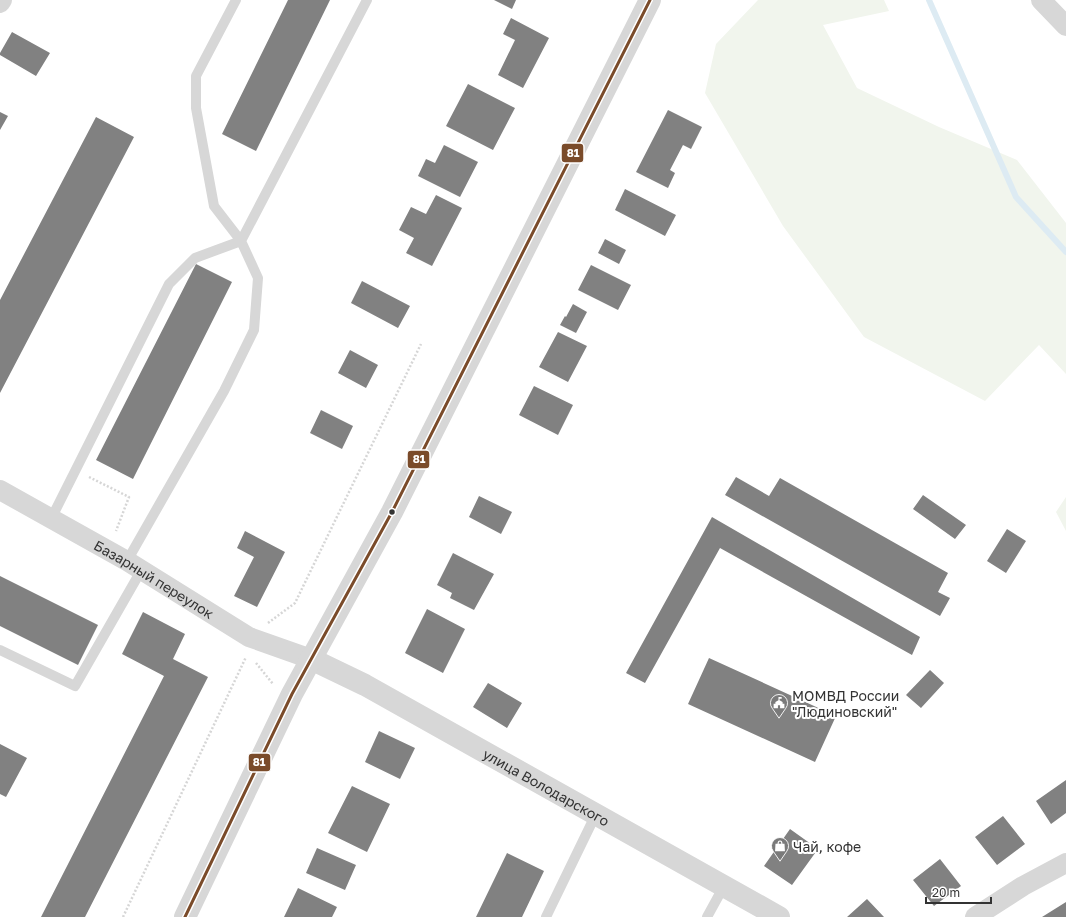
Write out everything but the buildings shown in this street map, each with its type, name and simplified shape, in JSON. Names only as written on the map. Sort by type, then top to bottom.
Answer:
[{"type":"street","points":[[185,917],[292,694],[392,512],[650,0]]},
{"type":"street","points":[[1041,0],[1066,26]]},
{"type":"street","name":"Базарный переулок","points":[[0,490],[134,565],[249,645],[311,659]]},
{"type":"street","name":"улица Володарского","points":[[311,659],[365,685],[780,917]]},
{"type":"street","points":[[975,917],[1023,886],[1066,863]]},
{"type":"lane","points":[[0,650],[74,686],[254,330],[258,278],[241,241],[214,206],[196,108],[196,76],[236,0]]},
{"type":"lane","points":[[51,519],[169,284],[195,258],[241,241],[367,0]]},
{"type":"lane","points":[[546,917],[596,814]]},
{"type":"lane","points":[[706,917],[724,886]]},
{"type":"path","points":[[122,917],[249,645],[295,603],[421,344]]},
{"type":"path","points":[[76,471],[129,497],[118,528]]},
{"type":"path","points":[[249,645],[274,685]]},
{"type":"shaded area","points":[[758,0],[884,0],[889,11],[823,25],[857,88],[939,127],[1017,160],[1066,223],[1066,374],[1039,345],[985,401],[864,337],[783,226],[705,93],[716,44]]},
{"type":"shaded area","points":[[1066,497],[1066,531],[1056,512]]},
{"type":"waterway","points":[[929,0],[1016,197],[1066,252]]},
{"type":"transit line","name":"81","points":[[185,917],[292,694],[392,512],[650,0]]},
{"type":"place","name":"МОМВД России \"Людиновский\"","points":[[779,718]]},
{"type":"place","name":"Чай, кофе","points":[[780,861]]}]
